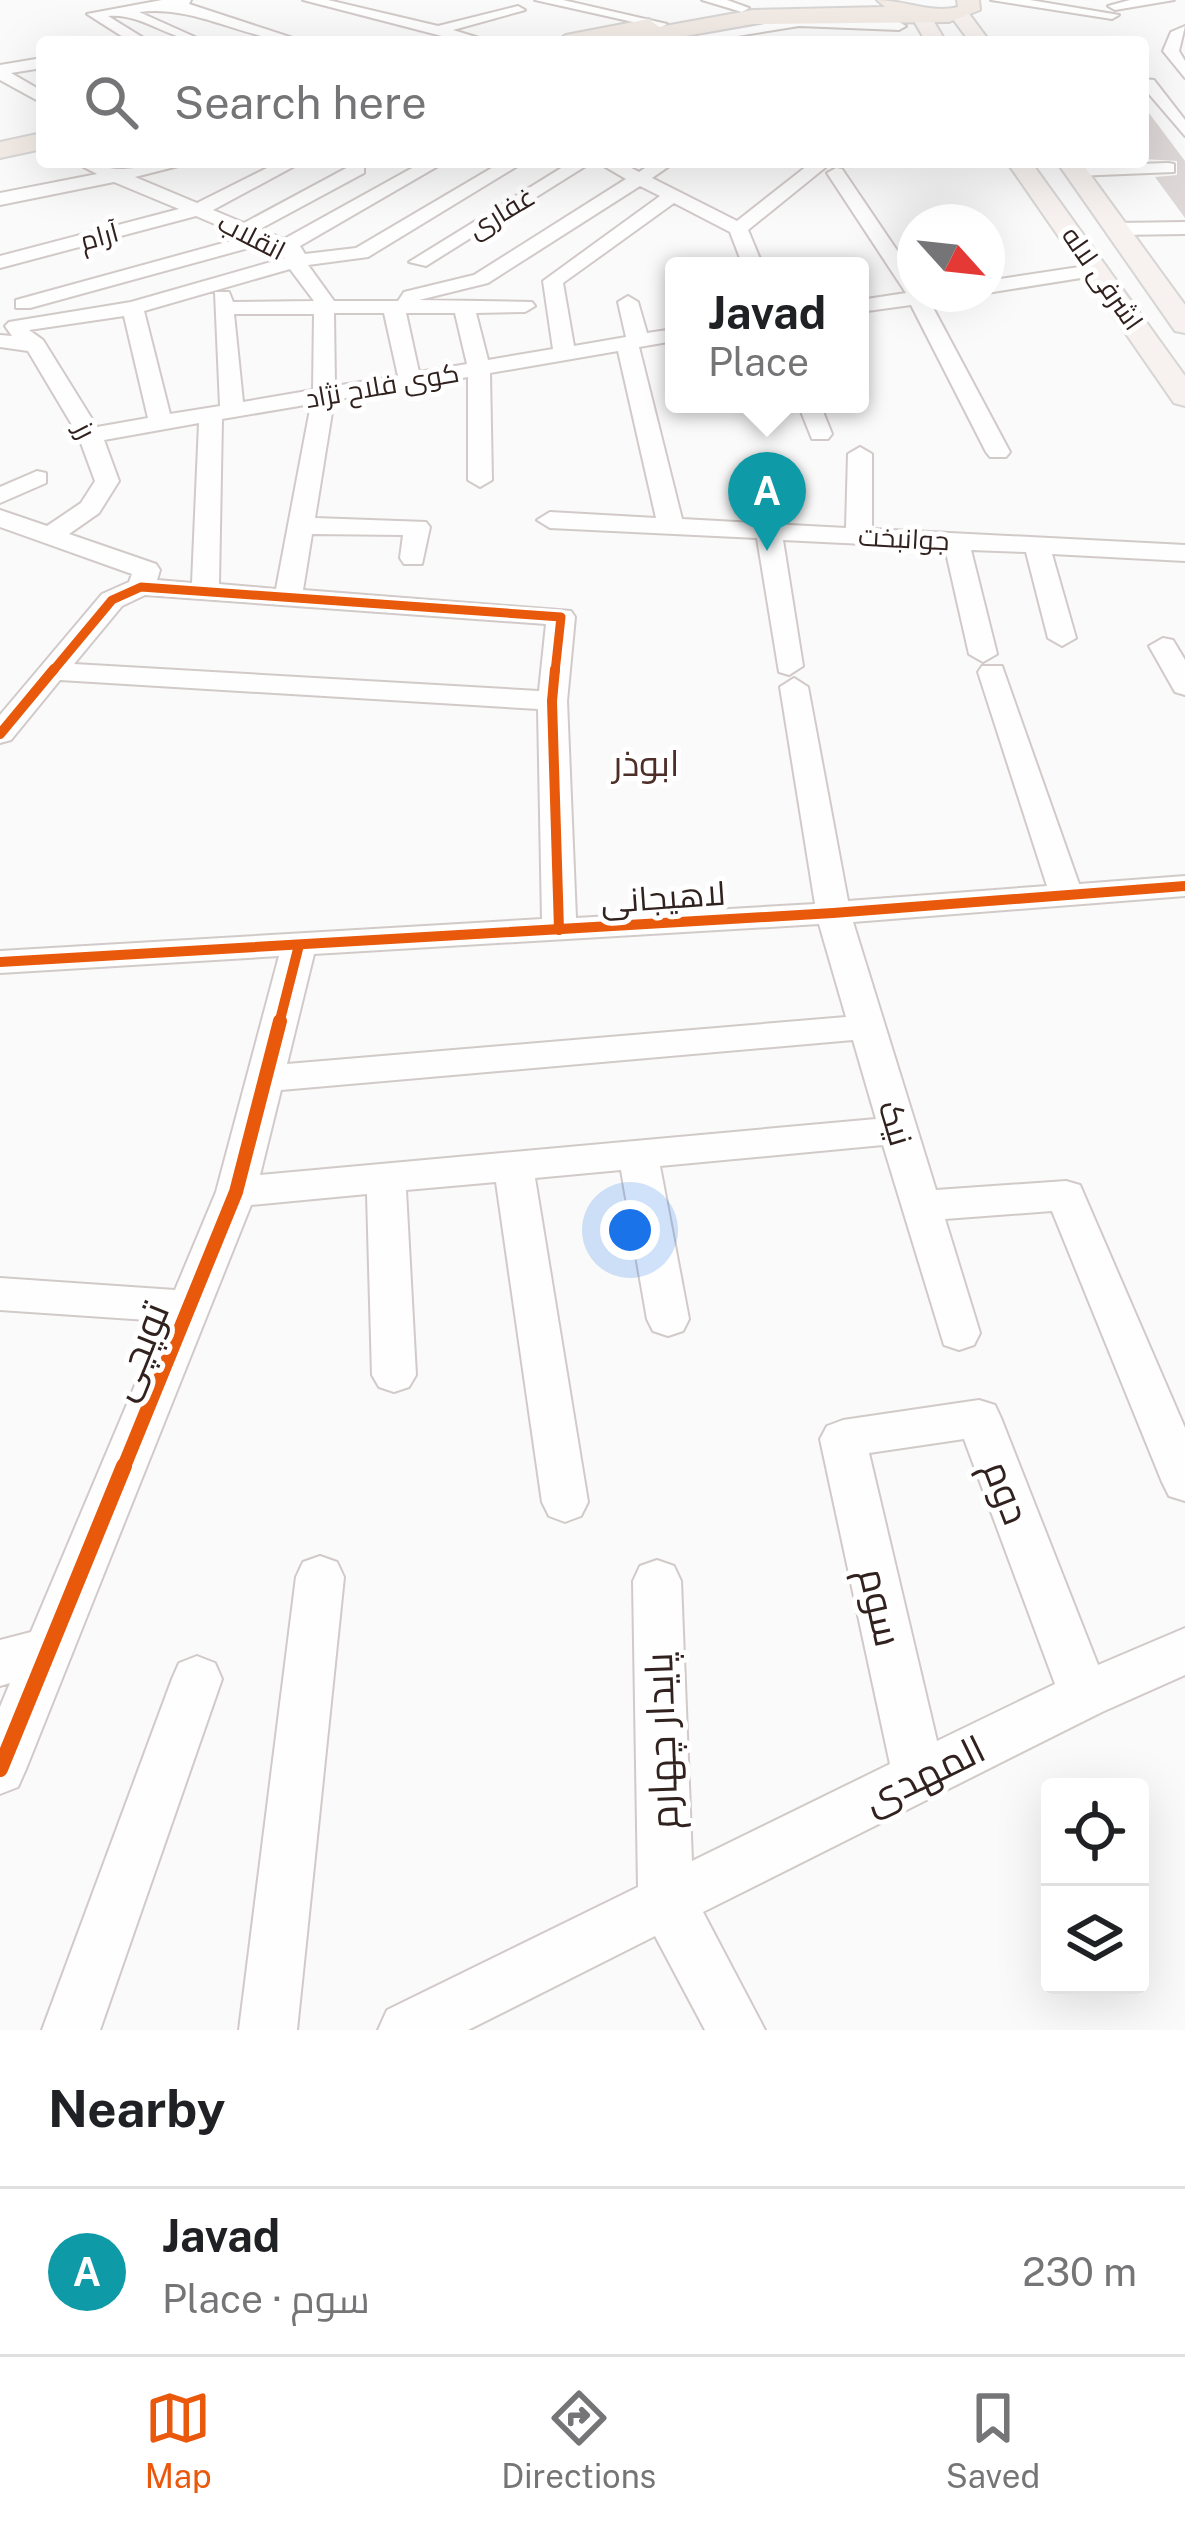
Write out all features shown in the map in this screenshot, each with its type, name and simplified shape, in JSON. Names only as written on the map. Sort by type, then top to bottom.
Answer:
[{"type":"highway","points":[[633,36],[666,33],[781,0]]},
{"type":"highway","points":[[888,0],[914,17]]},
{"type":"highway","points":[[648,36],[753,17],[914,17],[965,8]]},
{"type":"highway","points":[[0,150],[36,143]]},
{"type":"highway","points":[[0,160],[36,153]]},
{"type":"main road","points":[[965,8],[977,36]]},
{"type":"main road","points":[[914,17],[931,36]]},
{"type":"main road","name":"اشرفی لاله","points":[[1023,168],[1185,397]]},
{"type":"main road","name":"اشرفی لاله","points":[[1073,168],[1185,325]]},
{"type":"street","points":[[103,0],[184,36]]},
{"type":"street","points":[[310,0],[460,36]]},
{"type":"street","points":[[710,0],[742,8]]},
{"type":"street","points":[[998,0],[1113,9],[1167,0]]},
{"type":"street","points":[[965,8],[1042,0]]},
{"type":"street","points":[[550,1],[666,33],[914,17]]},
{"type":"street","points":[[132,36],[94,14],[179,2],[279,36]]},
{"type":"street","points":[[359,12],[393,4]]},
{"type":"street","points":[[1087,27],[1113,9]]},
{"type":"street","points":[[435,30],[518,10]]},
{"type":"street","points":[[881,36],[914,17]]},
{"type":"street","points":[[821,36],[846,23]]},
{"type":"street","points":[[748,36],[769,26]]},
{"type":"street","points":[[1185,30],[1176,35],[1171,51],[1185,73]]},
{"type":"street","points":[[0,71],[36,64]]},
{"type":"street","points":[[0,71],[36,94]]},
{"type":"street","points":[[1149,82],[1185,82]]},
{"type":"street","points":[[1149,86],[1185,131]]},
{"type":"street","points":[[1150,144],[1181,185]]},
{"type":"street","name":"انقلاب","points":[[97,168],[272,244],[324,298],[323,308]]},
{"type":"street","points":[[0,199],[155,168]]},
{"type":"street","name":"آرام","points":[[0,262],[198,210],[281,168]]},
{"type":"street","points":[[352,168],[408,178]]},
{"type":"street","points":[[12,339],[16,326],[134,308],[426,168]]},
{"type":"street","points":[[23,304],[272,244],[361,254],[504,168]]},
{"type":"street","name":"غفاری","points":[[419,262],[573,168]]},
{"type":"street","points":[[618,168],[738,229],[750,257]]},
{"type":"street","points":[[399,307],[411,296],[481,279],[656,168]]},
{"type":"street","points":[[738,229],[830,168],[897,260]]},
{"type":"street","points":[[1149,168],[1168,168]]},
{"type":"street","points":[[272,244],[358,169]]},
{"type":"street","points":[[565,354],[554,281],[672,196]]},
{"type":"street","points":[[1117,229],[1185,228]]},
{"type":"street","points":[[1005,284],[1099,270]]},
{"type":"street","points":[[205,592],[222,412],[223,302],[323,308],[525,306]]},
{"type":"street","points":[[628,302],[671,526]]},
{"type":"street","points":[[464,306],[478,368],[480,480]]},
{"type":"street","points":[[399,307],[410,380]]},
{"type":"street","points":[[134,308],[161,423]]},
{"type":"street","points":[[288,598],[324,395],[323,308]]},
{"type":"street","points":[[931,312],[998,452]]},
{"type":"street","name":"کوی فلاح نژاد","points":[[91,435],[665,337]]},
{"type":"street","name":"رز","points":[[12,339],[35,345],[91,435],[106,481],[90,508],[50,535]]},
{"type":"street","points":[[812,413],[820,434]]},
{"type":"street","points":[[859,536],[860,454]]},
{"type":"street","points":[[0,496],[37,478]]},
{"type":"street","points":[[0,518],[147,570],[141,587]]},
{"type":"street","name":"جوانبخت","points":[[550,520],[1185,553]]},
{"type":"street","points":[[301,526],[416,527],[413,558]]},
{"type":"street","points":[[769,531],[833,913]]},
{"type":"street","points":[[956,541],[988,663],[1066,895]]},
{"type":"street","points":[[1037,545],[1062,638]]},
{"type":"street","points":[[4,726],[112,600],[141,587],[561,617],[552,701],[559,930]]},
{"type":"street","points":[[1163,646],[1185,686]]},
{"type":"street","points":[[52,671],[552,701]]},
{"type":"street","name":"لاهیجانی","points":[[0,962],[833,913],[1185,886]]},
{"type":"street","name":"نیک","points":[[833,913],[959,1333]]},
{"type":"street","name":"توپچی","points":[[0,1769],[236,1192],[299,944]]},
{"type":"street","points":[[268,1078],[868,1027]]},
{"type":"street","points":[[236,1192],[898,1130]]},
{"type":"street","points":[[638,1154],[668,1319]]},
{"type":"street","points":[[513,1166],[565,1502]]},
{"type":"street","points":[[386,1178],[394,1375]]},
{"type":"street","points":[[921,1206],[1066,1195],[1185,1482]]},
{"type":"street","points":[[0,1294],[188,1307]]},
{"type":"street","name":"دوم","points":[[843,1439],[980,1418],[1084,1695]]},
{"type":"street","name":"سوم","points":[[843,1439],[920,1776]]},
{"type":"street","points":[[268,2030],[320,1577]]},
{"type":"street","name":"پایدار چهارم","points":[[657,1581],[666,1901]]},
{"type":"street","points":[[0,1663],[50,1650]]},
{"type":"street","name":"المهدی","points":[[406,2030],[1084,1695],[1185,1652]]},
{"type":"street","points":[[71,2030],[197,1679]]},
{"type":"street","points":[[666,1901],[736,2030]]},
{"type":"building","points":[[1149,113],[1185,161],[1185,218],[1155,177],[1177,175],[1177,161],[1149,159]]},
{"type":"cycle path","points":[[0,734],[112,600],[141,587],[561,617],[552,701],[559,930]]},
{"type":"cycle path","points":[[0,962],[833,913],[1185,886]]},
{"type":"cycle path","points":[[0,1769],[236,1192],[299,945]]},
{"type":"place","name":"Javad","points":[[767,551]]},
{"type":"district","name":"ابوذر","points":[[646,763]]}]
